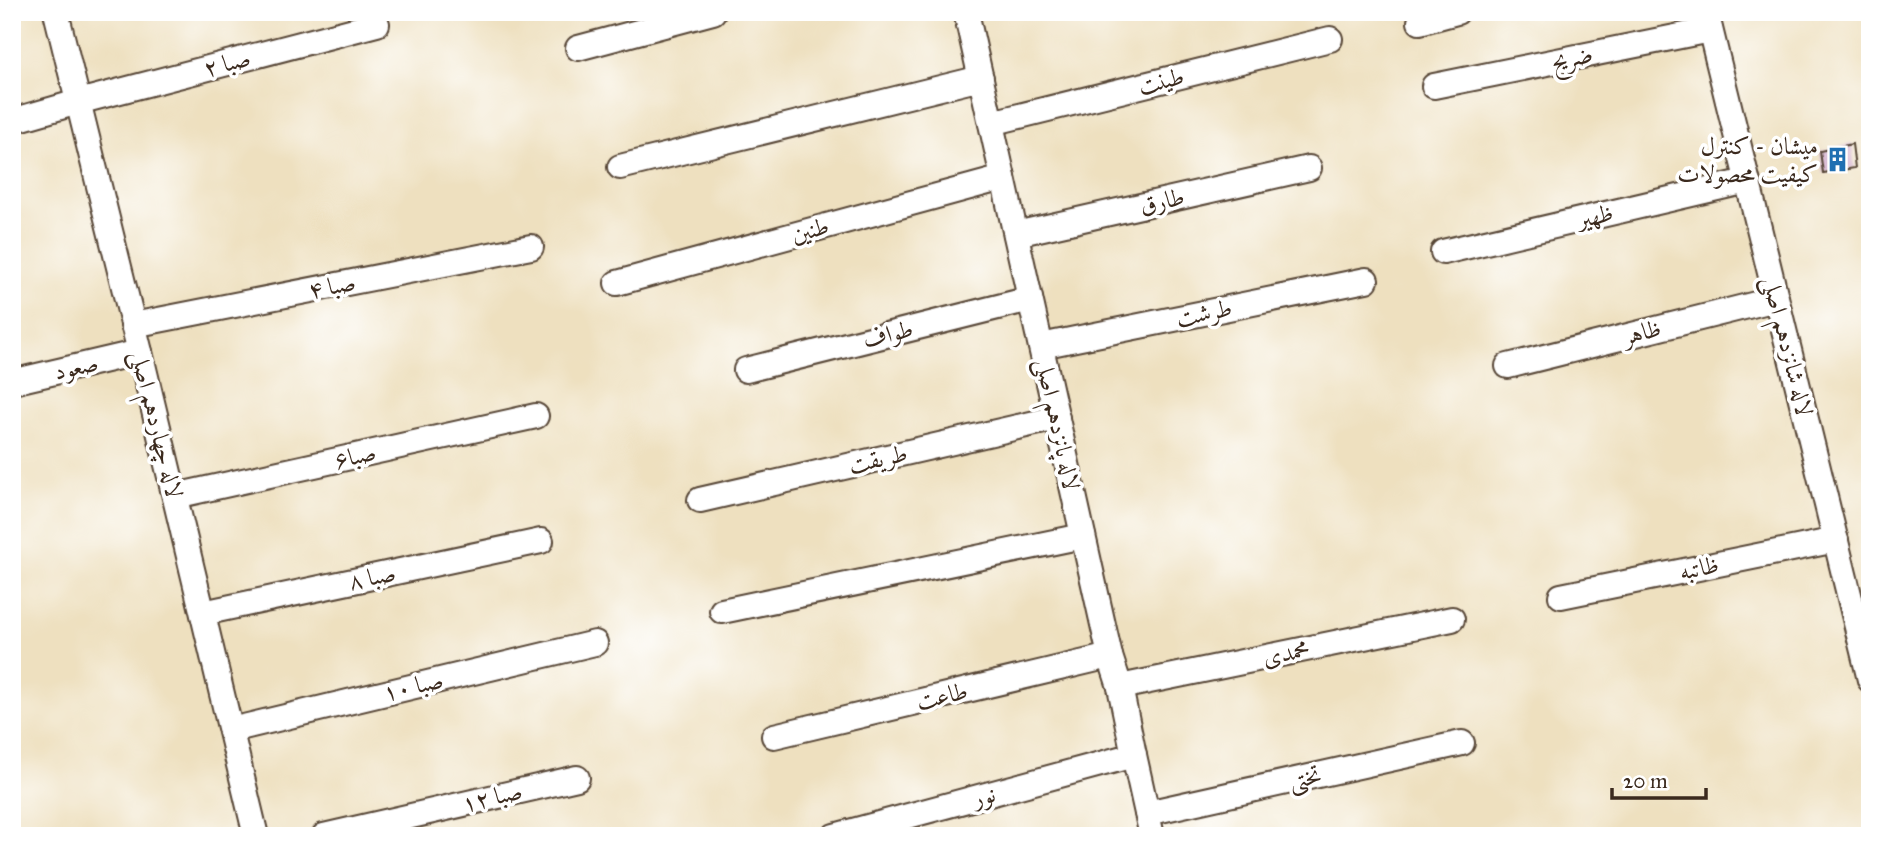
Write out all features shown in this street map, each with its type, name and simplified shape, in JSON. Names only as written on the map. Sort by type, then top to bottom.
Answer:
[{"type":"street","name":"لاله چهاردهم اصلی","points":[[56,12],[256,836]]},
{"type":"street","points":[[578,48],[713,12]]},
{"type":"street","name":"لاله پانزدهم اصلی","points":[[966,12],[1150,825]]},
{"type":"street","points":[[1420,22],[1457,12]]},
{"type":"street","name":"ضریح","points":[[1434,86],[1708,21]]},
{"type":"street","name":"لاله شانزدهم اصلی","points":[[1708,21],[1870,680]]},
{"type":"street","name":"صبا ۲","points":[[12,121],[377,24]]},
{"type":"street","name":"طینت","points":[[991,123],[1330,38]]},
{"type":"street","points":[[620,167],[981,78]]},
{"type":"street","name":"طارق","points":[[1016,234],[1309,168]]},
{"type":"street","name":"طنین","points":[[617,283],[1003,178]]},
{"type":"street","name":"ظهیر","points":[[1443,252],[1747,181]]},
{"type":"street","name":"صبا ۴","points":[[133,325],[531,247]]},
{"type":"street","name":"طرشت","points":[[1041,346],[1366,280]]},
{"type":"street","name":"طواف","points":[[746,370],[1030,299]]},
{"type":"street","name":"ظاهر","points":[[1508,366],[1776,299]]},
{"type":"street","name":"صعود","points":[[12,382],[140,352]]},
{"type":"street","name":"صبا۶","points":[[175,496],[536,416]]},
{"type":"street","name":"طریقت","points":[[700,500],[1057,418]]},
{"type":"street","points":[[722,611],[1083,536]]},
{"type":"street","name":"ظاتبه","points":[[1561,596],[1836,540]]},
{"type":"street","name":"صبا ۸","points":[[203,614],[541,541]]},
{"type":"street","name":"محمدی","points":[[1120,687],[1452,619]]},
{"type":"street","name":"صبا ۱۰","points":[[231,730],[595,643]]},
{"type":"street","name":"طاعت","points":[[774,736],[1110,656]]},
{"type":"street","name":"تختی","points":[[1150,825],[1462,743]]},
{"type":"street","name":"نور","points":[[834,836],[1134,755]]},
{"type":"street","name":"صبا ۱۲","points":[[324,836],[577,778]]},
{"type":"building","name":"میشان - کنترل کیفیت محصولات","points":[[1852,144],[1855,168],[1823,173],[1820,151]]},
{"type":"place","name":"میشان - کنترل کیفیت محصولات","points":[[1838,160]]}]
